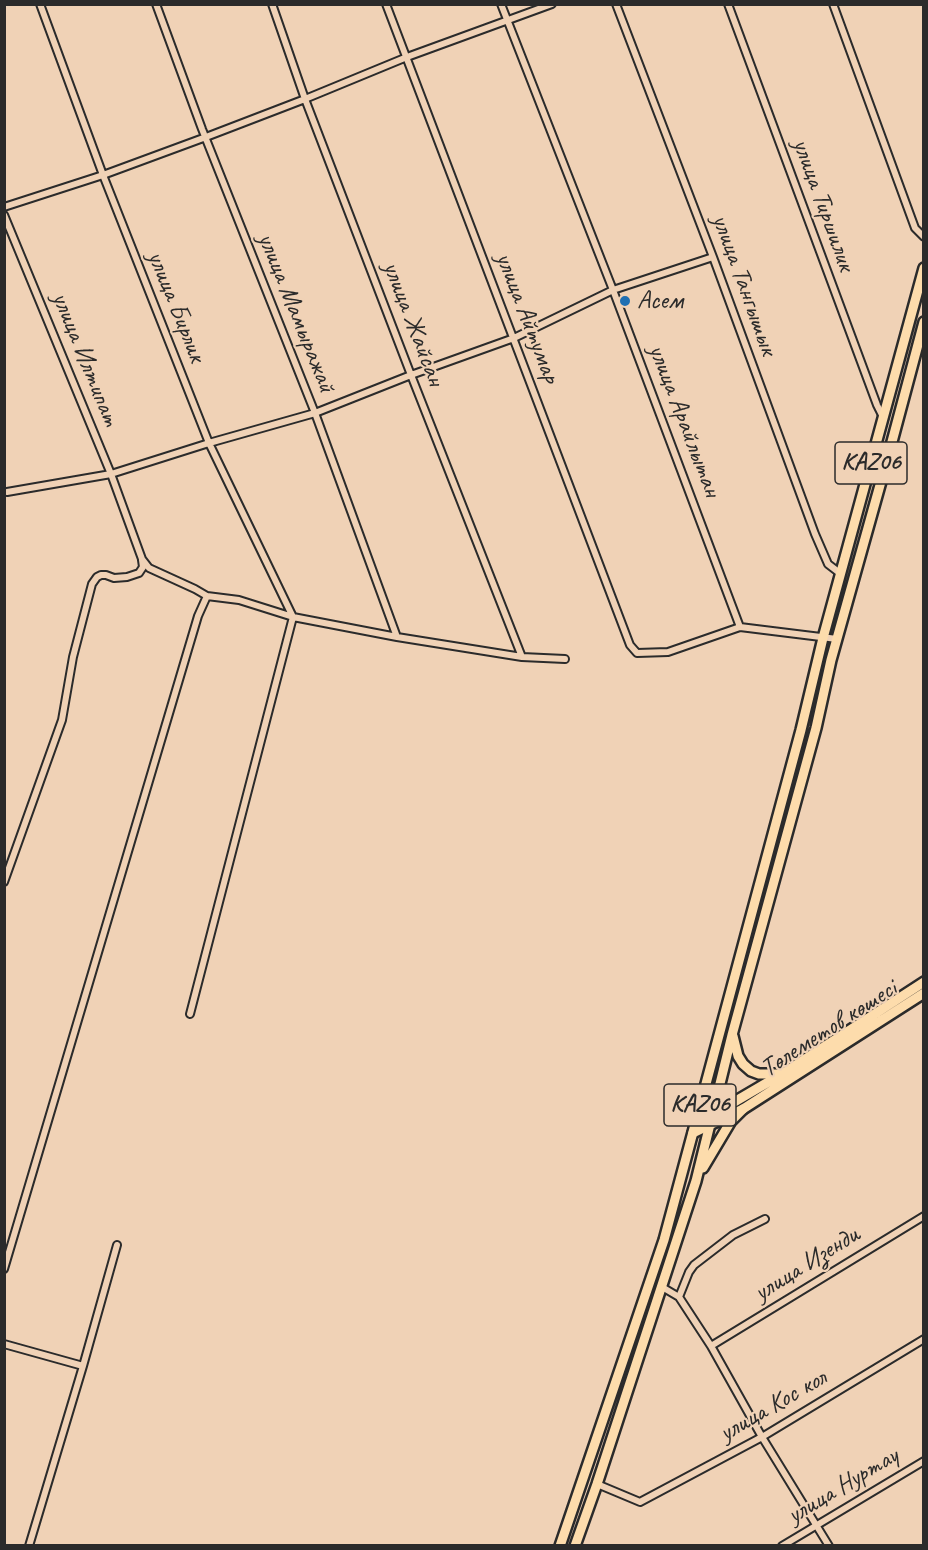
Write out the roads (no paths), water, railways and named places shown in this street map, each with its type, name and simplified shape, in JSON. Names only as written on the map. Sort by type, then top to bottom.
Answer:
[{"type":"main road","name":"KАZ06","points":[[560,1545],[664,1240],[801,730],[823,638],[924,268]]},
{"type":"main road","name":"KАZ06","points":[[575,1545],[696,1181],[732,1035],[816,728],[823,691],[924,322]]},
{"type":"main road","name":"Төлеметов көшесі","points":[[695,1123],[782,1074],[924,982]]},
{"type":"main road","name":"Төлеметов көшесі","points":[[693,1133],[743,1109],[924,993]]},
{"type":"main road","points":[[732,1035],[738,1056],[751,1071],[759,1074],[782,1074]]},
{"type":"main road","points":[[696,1181],[731,1121],[743,1109]]},
{"type":"street","name":"улица Бирлик","points":[[40,4],[103,175],[209,442],[293,617]]},
{"type":"street","name":"улица Мамыражай","points":[[156,4],[315,414],[397,637]]},
{"type":"street","name":"улица Жайсан","points":[[272,4],[305,99],[522,657]]},
{"type":"street","name":"улица Айтумар","points":[[386,4],[630,645],[637,653],[668,652],[740,627]]},
{"type":"street","name":"улица Арайлытан","points":[[501,4],[614,290],[740,627]]},
{"type":"street","points":[[4,207],[103,175],[206,137],[406,57],[552,4]]},
{"type":"street","name":"улица Тангышык","points":[[616,4],[713,257],[814,534],[828,564],[841,574]]},
{"type":"street","name":"улица Тиршилик","points":[[728,4],[883,417]]},
{"type":"street","points":[[833,4],[915,228],[924,237]]},
{"type":"street","name":"улица Илтипат","points":[[4,215],[111,474],[142,559]]},
{"type":"street","points":[[5,492],[111,474],[209,442],[315,414],[411,375],[514,338],[614,290],[713,257]]},
{"type":"street","points":[[142,559],[149,568],[195,588],[207,596],[239,600],[293,617],[397,637],[522,657],[565,659]]},
{"type":"street","points":[[4,882],[62,720],[73,657],[92,584],[101,575],[127,578],[139,573],[143,567],[142,559]]},
{"type":"street","points":[[4,1269],[198,616],[207,596]]},
{"type":"street","points":[[190,1014],[293,617]]},
{"type":"street","points":[[740,627],[837,639]]},
{"type":"street","name":"улица Изенди","points":[[711,1346],[924,1216]]},
{"type":"street","points":[[679,1297],[694,1265],[734,1235],[765,1219]]},
{"type":"street","points":[[29,1545],[117,1245]]},
{"type":"street","points":[[662,1287],[679,1297],[711,1346],[762,1437],[829,1545]]},
{"type":"street","name":"улица Кос кол","points":[[597,1484],[640,1502],[762,1437],[924,1339]]},
{"type":"street","points":[[4,1344],[83,1366]]},
{"type":"street","name":"улица Нуртау","points":[[782,1545],[924,1461]]},
{"type":"place","name":"Асем","points":[[625,301]]}]
